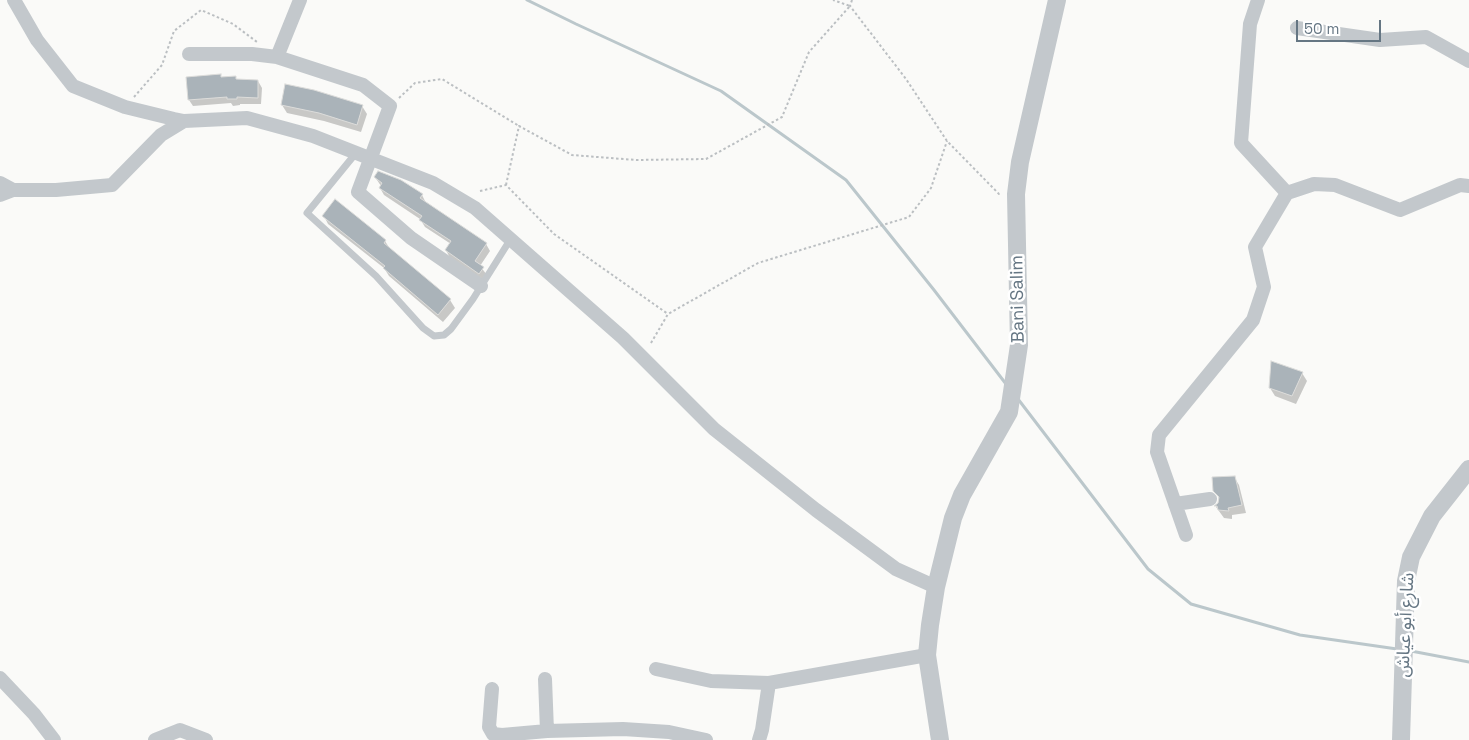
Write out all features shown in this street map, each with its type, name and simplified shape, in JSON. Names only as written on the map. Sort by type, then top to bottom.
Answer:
[{"type":"street","points":[[14,0],[37,40],[73,86],[125,107],[184,120],[247,118],[314,136],[433,183],[475,208],[623,338],[714,429],[816,510],[896,570],[936,587]]},
{"type":"street","points":[[277,57],[300,0]]},
{"type":"street","name":"Bani Salim","points":[[940,740],[927,655],[936,587],[953,518],[962,495],[1008,412],[1019,345],[1016,194],[1020,162],[1057,0]]},
{"type":"street","points":[[1258,0],[1250,24],[1241,143],[1287,194]]},
{"type":"street","points":[[1297,28],[1380,40],[1426,37],[1469,61]]},
{"type":"street","points":[[190,54],[252,54],[277,57],[363,85],[390,106],[358,192],[411,238],[481,286]]},
{"type":"street","points":[[0,183],[7,193],[112,185],[161,135],[184,120]]},
{"type":"street","points":[[1186,535],[1157,452],[1160,435],[1254,320],[1264,287],[1255,247],[1287,194],[1314,184],[1335,185],[1400,210],[1460,185],[1469,186]]},
{"type":"street","name":"شارع أبو عياش","points":[[1401,740],[1406,581],[1411,557],[1432,516],[1469,469]]},
{"type":"street","points":[[1175,504],[1210,499]]},
{"type":"street","points":[[656,669],[712,681],[768,683],[927,655]]},
{"type":"street","points":[[0,678],[34,714],[54,740]]},
{"type":"street","points":[[545,678],[547,731]]},
{"type":"street","points":[[758,740],[762,730],[768,683]]},
{"type":"street","points":[[492,689],[489,727],[493,734],[623,729],[669,732],[706,740]]},
{"type":"street","points":[[155,740],[180,730],[206,740]]},
{"type":"lane","points":[[356,153],[307,213],[376,276],[423,328],[434,336],[444,335],[450,329],[481,286],[510,240]]},
{"type":"path","points":[[833,0],[850,6],[906,79],[947,141],[999,194],[1016,194]]},
{"type":"path","points":[[390,106],[415,83],[442,80],[572,155],[636,160],[706,159],[782,117],[809,52],[850,6],[852,0]]},
{"type":"path","points":[[506,185],[519,126]]},
{"type":"path","points":[[651,343],[668,314],[758,263],[909,218],[931,188],[947,141]]},
{"type":"path","points":[[480,191],[506,185]]},
{"type":"path","points":[[506,185],[554,234],[668,314]]},
{"type":"building","points":[[221,74],[221,77],[236,76],[236,79],[258,80],[258,98],[237,97],[237,99],[227,99],[227,97],[188,100],[186,77]]},
{"type":"building","points":[[285,84],[314,90],[363,105],[357,125],[319,113],[281,105]]},
{"type":"building","points":[[378,171],[401,180],[423,194],[420,198],[487,243],[475,261],[484,267],[479,274],[445,250],[451,241],[419,220],[422,216],[379,188],[382,183],[374,177]]},
{"type":"building","points":[[335,199],[386,240],[384,243],[451,299],[438,315],[383,268],[385,266],[322,216]]},
{"type":"building","points":[[1271,361],[1303,372],[1292,396],[1269,388]]},
{"type":"building","points":[[1235,476],[1242,505],[1228,508],[1229,511],[1218,510],[1217,506],[1214,506],[1218,503],[1219,497],[1213,491],[1212,477]]},
{"type":"waterway","points":[[527,0],[721,91],[846,180],[1006,384]]},
{"type":"waterway","points":[[1018,399],[1148,569],[1191,604],[1300,635],[1397,649]]},
{"type":"waterway","points":[[1411,651],[1469,662]]}]
